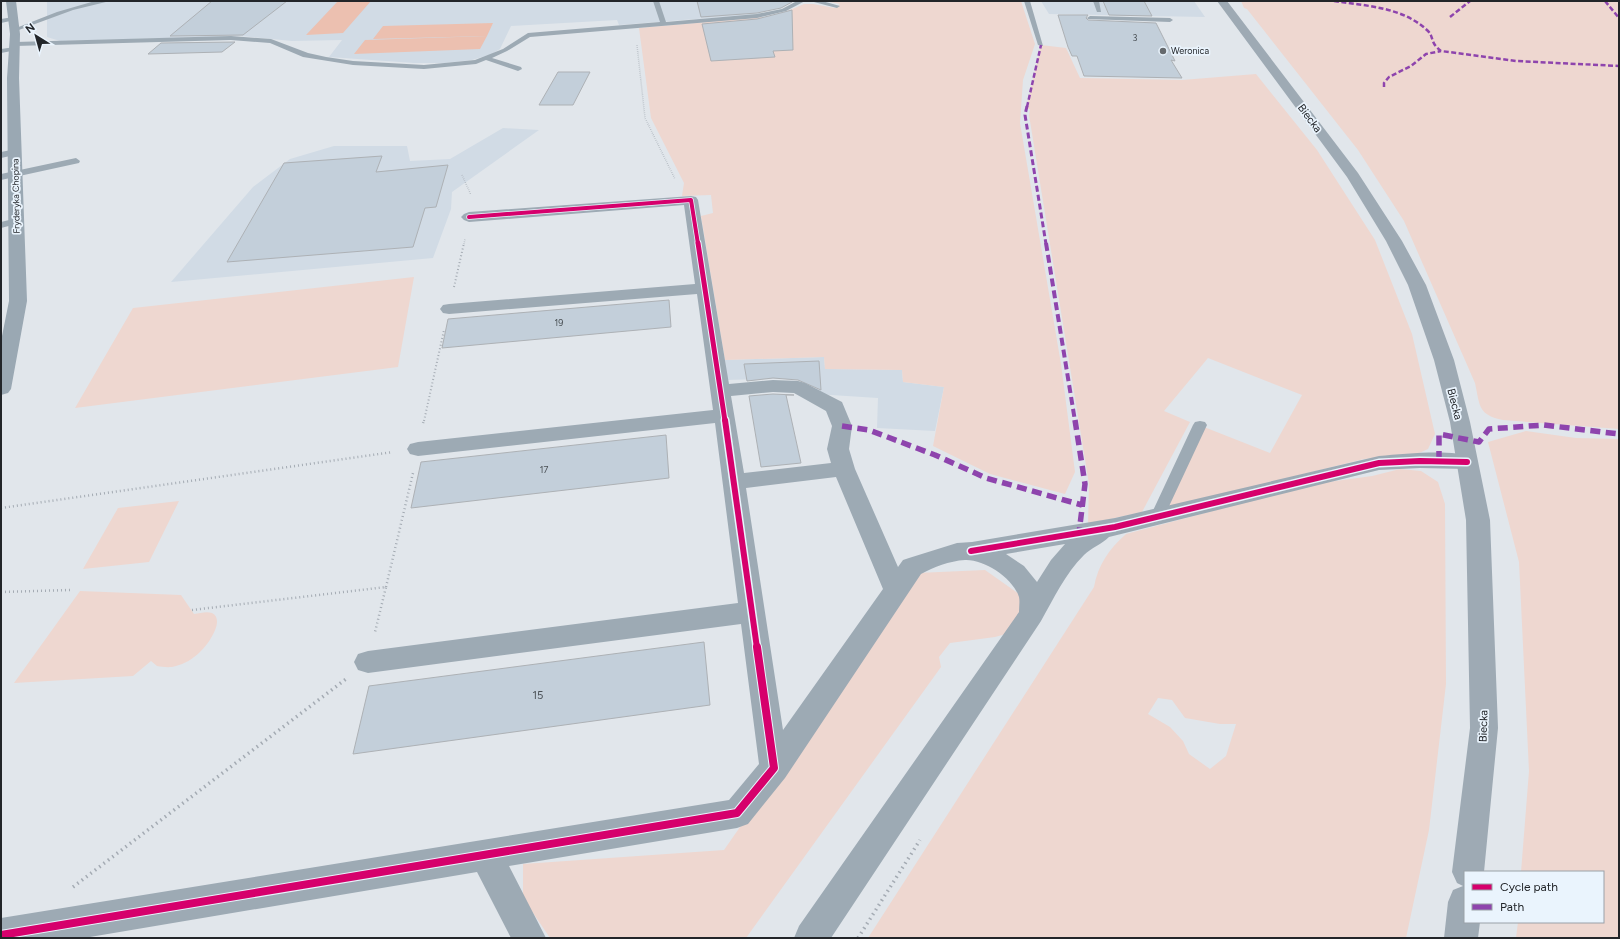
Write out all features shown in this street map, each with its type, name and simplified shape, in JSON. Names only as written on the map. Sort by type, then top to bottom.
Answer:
[{"type":"main road","name":"Biecka","points":[[1222,1],[1353,176],[1394,241],[1417,285],[1444,360],[1460,422],[1478,520],[1484,728],[1468,871]]},
{"type":"main road","points":[[1461,938],[1464,911]]},
{"type":"street","name":"Fryderyka Chopina","points":[[1,389],[8,325],[18,301],[16,152],[10,36],[11,1]]},
{"type":"street","points":[[470,217],[691,200],[734,482],[774,768]]},
{"type":"street","points":[[449,309],[704,288]]},
{"type":"street","points":[[418,449],[722,403],[773,386],[798,387],[835,406],[842,426],[838,449],[844,469],[896,588]]},
{"type":"street","points":[[811,938],[1032,614],[1058,568],[1069,553],[1098,533],[1115,527],[1379,464],[1420,460],[1467,462]]},
{"type":"street","points":[[734,482],[844,469]]},
{"type":"street","points":[[1,935],[737,813],[774,768],[896,588],[912,567],[942,555],[1115,527]]},
{"type":"street","points":[[971,551],[995,560],[1017,574],[1032,596],[1032,614]]},
{"type":"street","points":[[368,662],[752,612]]},
{"type":"street","points":[[485,855],[529,938]]},
{"type":"lane","points":[[10,36],[68,9],[96,2],[107,1]]},
{"type":"lane","points":[[656,1],[664,24]]},
{"type":"lane","points":[[10,36],[231,38],[271,41],[306,55],[326,59],[352,63],[412,66],[476,62],[505,50],[528,35],[596,28],[635,27],[757,16],[784,10],[802,1]]},
{"type":"lane","points":[[813,1],[837,6]]},
{"type":"lane","points":[[1027,1],[1041,45]]},
{"type":"lane","points":[[1096,1],[1099,11]]},
{"type":"lane","points":[[1090,18],[1170,20]]},
{"type":"lane","points":[[486,58],[518,69]]},
{"type":"lane","points":[[406,75],[412,66]]},
{"type":"lane","points":[[1,155],[16,152]]},
{"type":"lane","points":[[1,177],[76,161]]},
{"type":"lane","points":[[1,224],[17,221]]},
{"type":"lane","points":[[1157,516],[1200,425]]},
{"type":"path","points":[[635,27],[646,118],[679,186],[678,200]]},
{"type":"path","points":[[70,889],[368,662],[470,217],[473,198],[462,175]]},
{"type":"path","points":[[1,508],[418,449]]},
{"type":"path","points":[[192,610],[386,587]]},
{"type":"path","points":[[1,592],[70,590]]},
{"type":"shaded area","points":[[47,1],[752,1],[760,14],[619,25],[617,20],[511,26],[500,49],[492,54],[472,60],[445,63],[414,63],[329,57],[342,40],[292,41],[241,36],[60,41],[47,37]]},
{"type":"shaded area","points":[[338,1],[371,1],[343,33],[306,35]]},
{"type":"shaded area","points":[[825,1],[1021,1],[1035,44],[1023,80],[1020,123],[1061,364],[1075,472],[1065,494],[990,474],[933,446],[944,387],[903,382],[902,370],[825,369],[824,357],[725,360],[701,216],[713,213],[711,195],[682,196],[684,183],[651,118],[639,28],[776,16],[804,4],[835,8],[840,4]]},
{"type":"shaded area","points":[[1041,1],[1194,1],[1205,17],[1049,14]]},
{"type":"shaded area","points":[[1241,1],[1619,1],[1619,429],[1503,420],[1495,418],[1484,412],[1479,403],[1475,383],[1404,221],[1358,150],[1247,9],[1244,8]]},
{"type":"shaded area","points":[[493,23],[487,36],[373,39],[383,26]]},
{"type":"shaded area","points":[[487,36],[480,49],[354,54],[365,40]]},
{"type":"shaded area","points":[[1041,45],[1066,48],[1080,78],[1182,80],[1256,74],[1317,150],[1375,240],[1412,334],[1435,434],[1428,449],[1417,454],[1364,459],[1165,509],[1204,427],[1270,453],[1302,395],[1208,358],[1164,411],[1190,422],[1142,512],[1088,524],[1089,484],[1029,115],[1030,109],[1026,109]]},
{"type":"shaded area","points":[[503,128],[539,130],[452,192],[451,209],[433,258],[171,282],[253,187],[290,159],[334,146],[407,146],[410,161],[450,159]]},
{"type":"shaded area","points":[[414,277],[398,367],[75,408],[133,308]]},
{"type":"shaded area","points":[[824,357],[825,369],[902,370],[903,382],[944,387],[935,431],[877,428],[878,398],[816,394],[815,377],[727,380],[725,360]]},
{"type":"shaded area","points":[[1526,431],[1576,438],[1619,439],[1619,938],[1516,938],[1518,923],[1604,923],[1604,871],[1521,871],[1529,771],[1519,562],[1488,442]]},
{"type":"shaded area","points":[[1400,469],[1421,471],[1438,482],[1445,504],[1446,684],[1429,830],[1406,938],[868,938],[1094,587],[1098,572],[1105,558],[1126,534],[1314,484],[1372,476]],"holes":[[[1158,698],[1172,700],[1185,718],[1220,724],[1236,724],[1226,756],[1210,769],[1189,754],[1183,741],[1170,727],[1148,714]]]},
{"type":"shaded area","points":[[179,501],[149,562],[83,569],[118,508]]},
{"type":"shaded area","points":[[985,570],[1019,594],[1024,614],[1013,632],[995,637],[950,643],[939,657],[941,667],[746,938],[550,938],[523,898],[523,864],[724,850],[917,573]]},
{"type":"shaded area","points":[[80,591],[181,595],[194,614],[210,612],[216,616],[216,627],[211,639],[200,652],[188,661],[176,666],[157,666],[151,661],[133,676],[14,683]]},
{"type":"building","points":[[212,1],[287,1],[243,35],[170,36]]},
{"type":"building","points":[[697,1],[792,2],[781,8],[757,13],[701,17]]},
{"type":"building","points":[[1103,1],[1144,1],[1152,16],[1109,15]]},
{"type":"building","points":[[792,10],[793,50],[773,51],[775,57],[711,61],[702,24],[757,19]]},
{"type":"building","points":[[1058,15],[1088,15],[1086,18],[1088,20],[1156,23],[1175,61],[1171,60],[1182,78],[1084,76],[1077,56],[1072,56],[1068,47]]},
{"type":"building","points":[[235,42],[222,52],[148,54],[161,43]]},
{"type":"building","points":[[558,72],[590,72],[573,105],[539,105]]},
{"type":"building","points":[[382,156],[376,172],[448,165],[436,207],[425,208],[413,247],[227,262],[284,163]]},
{"type":"building","points":[[669,300],[671,327],[442,348],[448,319]]},
{"type":"building","points":[[819,361],[821,390],[798,380],[773,378],[747,381],[744,364]]},
{"type":"building","points":[[773,394],[794,395],[786,395],[801,463],[761,467],[749,396]]},
{"type":"building","points":[[666,435],[669,478],[411,508],[421,462]]},
{"type":"building","points":[[704,642],[710,705],[353,754],[369,686]]},
{"type":"marked path","points":[[1334,1],[1395,11],[1407,16],[1429,32],[1434,46],[1441,51],[1516,61],[1619,66]]},
{"type":"marked path","points":[[1450,17],[1470,1]]},
{"type":"marked path","points":[[1605,1],[1619,18]]},
{"type":"marked path","points":[[1041,45],[1025,115],[1085,484],[1079,533]]},
{"type":"marked path","points":[[1384,87],[1384,83],[1389,77],[1411,66],[1426,54],[1441,51]]},
{"type":"marked path","points":[[1439,461],[1439,434],[1479,442],[1489,429],[1544,425],[1619,434]]},
{"type":"marked path","points":[[842,426],[869,430],[935,455],[986,478],[1082,505]]},
{"type":"cycle path","points":[[1,935],[737,813],[774,768],[734,482],[691,200],[469,217]]},
{"type":"cycle path","points":[[971,551],[1115,527],[1379,463],[1420,461],[1467,462]]},
{"type":"place","name":"Weronica","points":[[1163,51]]}]
